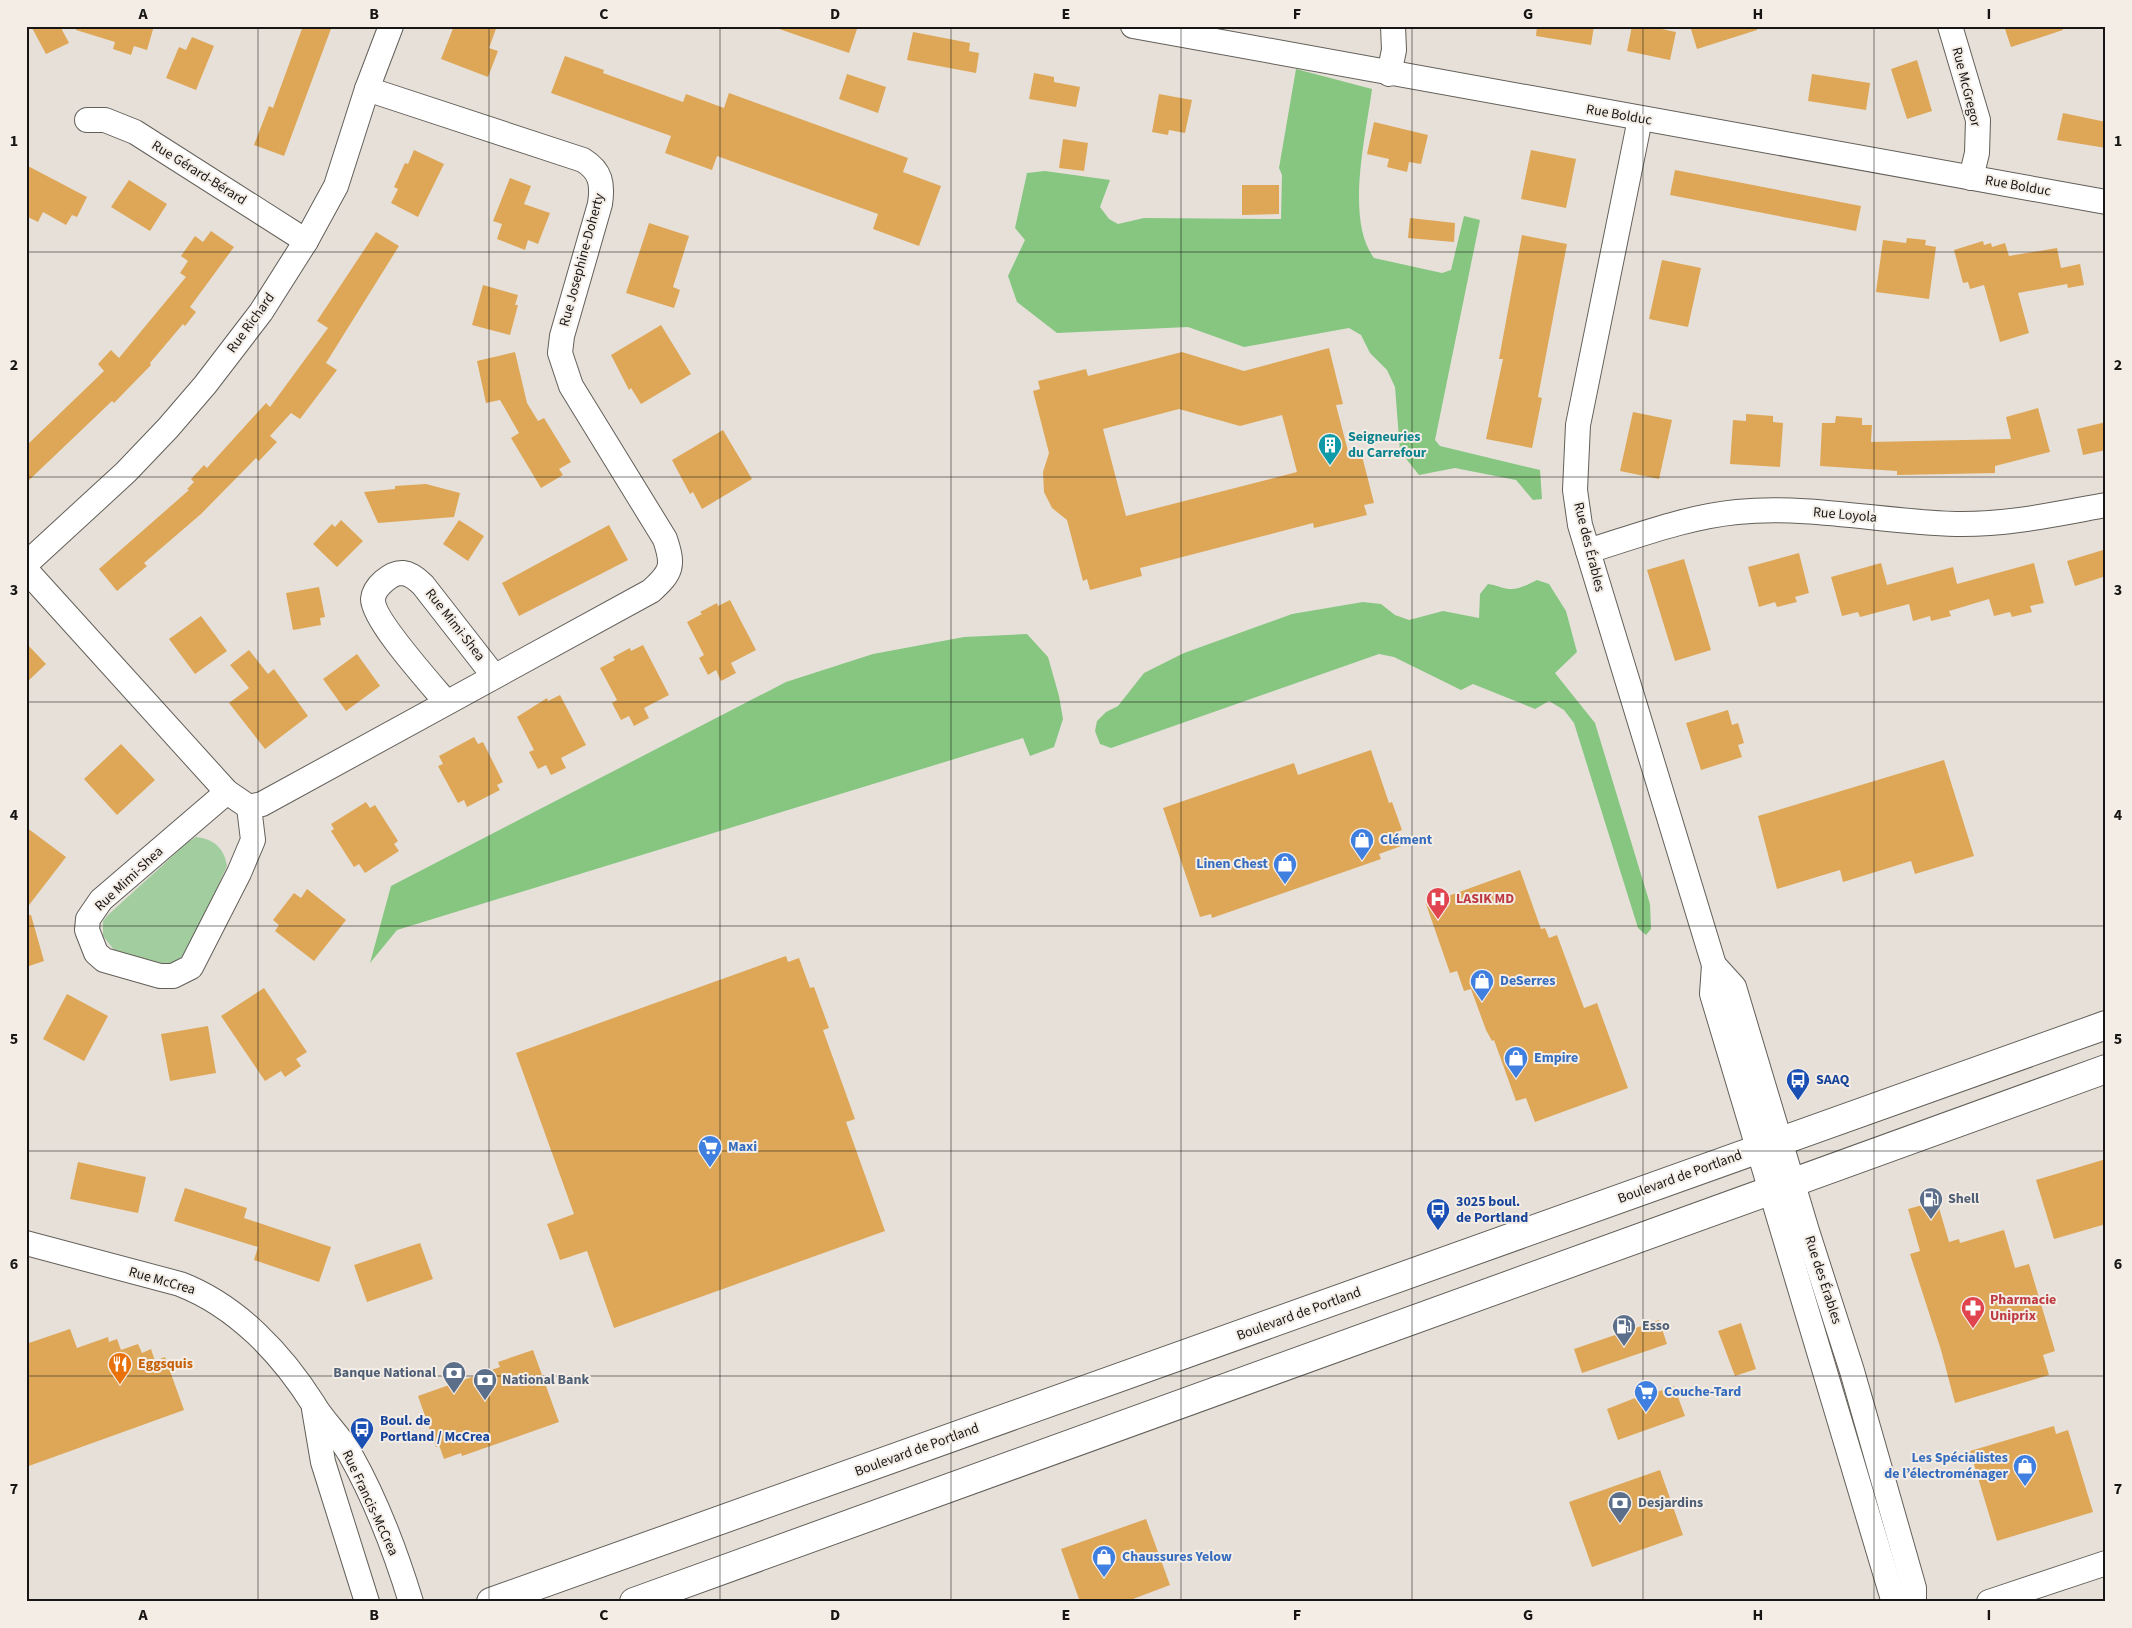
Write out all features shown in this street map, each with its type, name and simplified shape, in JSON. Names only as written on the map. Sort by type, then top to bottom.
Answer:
[{"type":"main road","name":"Boulevard de Portland","points":[[491,1602],[2106,1025]]},
{"type":"main road","points":[[634,1602],[2106,1069]]},
{"type":"street","name":"Rue Richard","points":[[26,564],[126,472],[206,384],[261,312],[306,241],[336,186],[367,89],[391,26]]},
{"type":"street","name":"Rue Bolduc","points":[[1133,26],[1389,74],[2106,202]]},
{"type":"street","points":[[1389,74],[1394,50],[1393,26]]},
{"type":"street","name":"Rue McGregor","points":[[1950,26],[1978,120],[1977,153],[1971,178]]},
{"type":"street","name":"Rue Josephine-Doherty","points":[[367,89],[583,160],[594,167],[600,177],[602,190],[600,204],[562,336],[560,353],[572,386],[665,539],[670,555],[671,567]]},
{"type":"street","name":"Rue des Érables","points":[[1640,119],[1578,425],[1575,490],[1580,525],[1714,965],[1734,987],[1770,1145],[1892,1596],[1896,1602]]},
{"type":"street","name":"Rue Gérard-Bérard","points":[[87,120],[105,120],[135,132],[306,241]]},
{"type":"street","name":"Rue Loyola","points":[[1588,551],[1670,525],[1737,512],[1781,510],[1956,524],[2024,520],[2106,505]]},
{"type":"street","name":"Rue Mimi-Shea","points":[[227,792],[101,900],[93,910],[86,930],[96,953],[104,960],[160,976],[173,976],[191,967],[239,873],[253,840],[249,807],[262,804],[651,591],[666,577],[671,567]]},
{"type":"street","points":[[26,570],[227,792],[249,807]]},
{"type":"street","name":"Rue Mimi-Shea","points":[[446,702],[384,626],[375,610],[373,598],[380,585],[390,577],[403,573],[412,576],[423,585],[494,676]]},
{"type":"street","name":"Rue des Érables","points":[[1782,1186],[1855,1380],[1914,1588],[1914,1602]]},
{"type":"street","name":"Rue McCrea","points":[[26,1243],[180,1284],[203,1293],[224,1307],[268,1345],[286,1364],[314,1405]]},
{"type":"street","name":"Rue Francis-McCrea","points":[[314,1405],[322,1462],[367,1602]]},
{"type":"street","name":"Rue Francis-McCrea","points":[[314,1405],[350,1453],[378,1513],[411,1602]]},
{"type":"street","points":[[1989,1602],[2106,1563]]},
{"type":"green space","points":[[1296,69],[1372,89],[1362,153],[1359,200],[1365,242],[1374,258],[1442,273],[1451,270],[1464,216],[1480,220],[1435,440],[1440,446],[1540,470],[1542,499],[1533,500],[1516,480],[1455,468],[1419,475],[1400,451],[1395,387],[1387,370],[1370,353],[1361,335],[1349,328],[1244,347],[1188,327],[1057,333],[1017,302],[1008,276],[1025,240],[1015,228],[1027,173],[1045,171],[1110,180],[1100,207],[1109,219],[1118,224],[1144,218],[1281,219],[1282,175],[1279,168]]},
{"type":"green space","points":[[1537,580],[1549,584],[1566,611],[1577,652],[1555,673],[1595,723],[1650,904],[1651,929],[1646,935],[1638,928],[1574,723],[1564,710],[1549,701],[1535,709],[1473,684],[1461,690],[1394,657],[1379,654],[1111,748],[1100,744],[1095,731],[1097,721],[1106,712],[1118,706],[1144,673],[1184,653],[1292,614],[1363,602],[1381,604],[1395,615],[1409,620],[1443,611],[1479,618],[1480,594],[1488,584],[1506,589],[1516,589]]},
{"type":"green space","points":[[1027,634],[1048,657],[1059,696],[1063,719],[1054,747],[1030,756],[1023,738],[397,930],[370,963],[391,886],[786,682],[873,654],[964,637]]},
{"type":"green space","points":[[196,837],[213,842],[221,849],[227,866],[188,951],[175,962],[165,964],[115,951],[103,936],[103,921],[188,842]]},
{"type":"building","points":[[31,26],[60,26],[69,43],[46,54]]},
{"type":"building","points":[[76,26],[154,26],[147,50],[134,46],[131,55],[113,49],[115,42],[76,30]]},
{"type":"building","points":[[303,26],[332,26],[284,156],[254,145],[269,106],[273,108]]},
{"type":"building","points":[[454,26],[497,26],[489,48],[498,51],[488,77],[441,59]]},
{"type":"building","points":[[779,26],[858,26],[849,53],[779,29]]},
{"type":"building","points":[[1537,26],[1594,26],[1591,45],[1536,36]]},
{"type":"building","points":[[1632,26],[1648,26],[1676,32],[1670,60],[1627,51]]},
{"type":"building","points":[[1690,26],[1756,26],[1757,30],[1697,49]]},
{"type":"building","points":[[2004,26],[2062,26],[2063,30],[2011,47]]},
{"type":"building","points":[[913,32],[970,43],[969,51],[979,53],[976,73],[907,60]]},
{"type":"building","points":[[192,37],[214,46],[196,90],[166,78],[179,47],[186,50]]},
{"type":"building","points":[[565,56],[604,70],[603,73],[683,102],[686,94],[724,108],[729,93],[908,158],[903,172],[941,186],[919,246],[873,229],[878,214],[717,156],[712,170],[665,153],[671,136],[551,93]]},
{"type":"building","points":[[1917,60],[1932,111],[1907,119],[1891,69]]},
{"type":"building","points":[[1034,73],[1054,77],[1054,82],[1080,87],[1076,107],[1029,99]]},
{"type":"building","points":[[847,74],[886,87],[878,113],[839,99]]},
{"type":"building","points":[[1812,74],[1870,83],[1866,110],[1808,101]]},
{"type":"building","points":[[1159,94],[1192,100],[1185,133],[1169,130],[1168,135],[1152,132]]},
{"type":"building","points":[[2063,113],[2106,122],[2106,148],[2057,140]]},
{"type":"building","points":[[1374,122],[1428,135],[1421,164],[1409,162],[1407,172],[1387,167],[1389,159],[1367,154]]},
{"type":"building","points":[[1063,139],[1088,143],[1084,171],[1059,168]]},
{"type":"building","points":[[414,150],[444,164],[418,217],[391,203],[398,189],[394,187],[405,163],[408,164]]},
{"type":"building","points":[[1531,150],[1576,159],[1566,208],[1521,199]]},
{"type":"building","points":[[26,165],[87,197],[77,217],[72,215],[66,225],[43,212],[38,222],[26,216]]},
{"type":"building","points":[[1675,170],[1861,206],[1856,231],[1670,195]]},
{"type":"building","points":[[510,178],[531,186],[524,204],[550,213],[538,244],[528,240],[525,250],[497,239],[502,224],[493,221]]},
{"type":"building","points":[[129,180],[167,204],[150,231],[111,207]]},
{"type":"building","points":[[1242,185],[1279,185],[1279,214],[1242,215]]},
{"type":"building","points":[[1410,218],[1455,223],[1454,242],[1408,238]]},
{"type":"building","points":[[649,223],[689,236],[673,287],[680,290],[674,308],[626,293]]},
{"type":"building","points":[[211,231],[234,247],[190,307],[196,312],[185,326],[183,324],[150,363],[151,365],[114,403],[112,401],[26,483],[26,446],[104,371],[98,364],[111,350],[119,358],[186,277],[180,273],[188,261],[181,256],[195,236],[203,242]]},
{"type":"building","points":[[376,232],[399,246],[326,363],[337,370],[300,419],[291,413],[270,436],[277,442],[259,461],[256,458],[201,514],[144,563],[147,566],[117,591],[99,569],[189,490],[187,489],[194,482],[191,479],[204,465],[207,468],[266,403],[270,407],[328,328],[317,321]]},
{"type":"building","points":[[1522,235],[1567,244],[1538,397],[1542,398],[1532,448],[1486,439],[1503,359],[1499,359]]},
{"type":"building","points":[[1907,238],[1926,240],[1925,245],[1936,247],[1929,299],[1876,292],[1883,240],[1906,243]]},
{"type":"building","points":[[1983,241],[1984,245],[1991,243],[1992,247],[2005,243],[2009,256],[2057,248],[2061,268],[2080,264],[2084,285],[2068,288],[2067,284],[2018,293],[2029,333],[2000,342],[1984,285],[1970,289],[1968,282],[1963,283],[1954,250]]},
{"type":"building","points":[[1662,260],[1701,268],[1688,327],[1649,319]]},
{"type":"building","points":[[483,285],[518,295],[515,305],[518,305],[510,335],[472,325]]},
{"type":"building","points":[[661,325],[691,374],[641,404],[631,388],[629,390],[611,355]]},
{"type":"building","name":"Seigneuries du Carrefour","points":[[1329,348],[1343,404],[1336,405],[1349,455],[1361,452],[1374,503],[1364,505],[1367,515],[1314,528],[1313,523],[1140,568],[1142,576],[1090,590],[1087,579],[1083,581],[1067,520],[1052,508],[1044,492],[1043,472],[1049,453],[1033,391],[1040,389],[1038,381],[1086,369],[1088,376],[1182,352],[1244,371]],"holes":[[[1179,409],[1240,426],[1282,415],[1297,472],[1126,516],[1103,429]]]},
{"type":"building","points":[[515,352],[527,403],[538,421],[544,418],[571,462],[559,469],[563,475],[541,488],[511,438],[519,433],[500,400],[486,403],[477,361]]},
{"type":"building","points":[[2038,408],[2050,452],[1995,466],[1995,473],[1897,475],[1897,471],[1820,466],[1822,423],[1835,423],[1836,416],[1862,418],[1862,425],[1872,425],[1871,442],[2011,439],[2006,417]]},
{"type":"building","points":[[1633,412],[1672,420],[1659,479],[1620,471]]},
{"type":"building","points":[[1746,414],[1773,416],[1773,422],[1783,423],[1780,467],[1730,464],[1733,420],[1746,421]]},
{"type":"building","points":[[2106,422],[2106,450],[2083,455],[2077,429]]},
{"type":"building","points":[[723,430],[752,479],[702,509],[693,492],[690,494],[672,460]]},
{"type":"building","points":[[426,484],[460,493],[454,517],[378,523],[364,492],[395,489],[395,486]]},
{"type":"building","points":[[341,520],[363,541],[337,567],[313,544],[332,524],[335,527]]},
{"type":"building","points":[[459,520],[484,536],[468,561],[443,544]]},
{"type":"building","points":[[609,525],[628,560],[519,616],[502,583]]},
{"type":"building","points":[[2103,550],[2106,560],[2106,576],[2075,586],[2067,561]]},
{"type":"building","points":[[1799,553],[1809,593],[1795,597],[1797,602],[1777,607],[1775,602],[1759,607],[1748,567]]},
{"type":"building","points":[[1684,559],[1711,650],[1675,661],[1647,570]]},
{"type":"building","points":[[1881,563],[1887,585],[1953,567],[1957,584],[2034,563],[2044,603],[2030,606],[2032,612],[2012,617],[2010,612],[1994,616],[1989,599],[1949,611],[1951,616],[1931,621],[1930,616],[1913,621],[1909,604],[1860,617],[1858,612],[1842,616],[1831,577]]},
{"type":"building","points":[[319,587],[325,617],[320,618],[321,625],[293,630],[286,593]]},
{"type":"building","points":[[730,600],[756,650],[731,663],[736,673],[721,681],[716,670],[708,675],[699,658],[704,655],[687,622],[717,603],[718,606]]},
{"type":"building","points":[[201,616],[227,651],[195,674],[169,639]]},
{"type":"building","points":[[26,643],[46,664],[26,683]]},
{"type":"building","points":[[643,645],[669,695],[644,708],[649,718],[634,726],[629,716],[621,720],[612,703],[617,700],[600,668],[615,660],[613,657],[630,648],[631,651]]},
{"type":"building","points":[[249,650],[268,674],[274,669],[308,716],[265,749],[229,703],[249,688],[230,665]]},
{"type":"building","points":[[357,654],[380,686],[346,711],[323,679]]},
{"type":"building","points":[[560,695],[586,745],[561,758],[566,768],[551,775],[546,765],[538,769],[529,752],[534,750],[517,717],[547,698],[548,701]]},
{"type":"building","points":[[1728,710],[1732,725],[1738,723],[1744,743],[1738,745],[1742,757],[1701,770],[1686,723]]},
{"type":"building","points":[[474,737],[478,744],[483,742],[503,782],[497,785],[500,790],[467,807],[464,800],[458,803],[438,766],[443,764],[439,756]]},
{"type":"building","points":[[121,744],[155,780],[117,815],[84,779]]},
{"type":"building","points":[[1371,750],[1389,803],[1392,802],[1402,830],[1399,831],[1404,845],[1379,854],[1381,859],[1212,918],[1211,914],[1200,917],[1163,808],[1294,763],[1298,775]]},
{"type":"building","points":[[1944,760],[1974,856],[1915,874],[1911,861],[1843,882],[1840,870],[1777,889],[1758,816]]},
{"type":"building","points":[[366,802],[370,808],[375,805],[398,841],[394,844],[399,851],[365,873],[359,864],[354,867],[331,831],[334,829],[331,824]]},
{"type":"building","points":[[26,827],[66,857],[26,909]]},
{"type":"building","points":[[1520,870],[1541,929],[1545,928],[1549,938],[1557,935],[1584,1008],[1597,1003],[1628,1088],[1535,1122],[1526,1098],[1516,1101],[1494,1040],[1492,1041],[1486,1030],[1471,989],[1464,991],[1457,971],[1450,973],[1426,904]]},
{"type":"building","points":[[307,889],[346,920],[314,961],[275,931],[279,925],[273,920],[294,893],[301,898]]},
{"type":"building","points":[[26,915],[31,915],[44,961],[26,967]]},
{"type":"building","name":"Maxi","points":[[786,956],[788,962],[799,958],[810,988],[814,987],[829,1028],[823,1030],[855,1119],[846,1122],[885,1231],[614,1328],[587,1251],[560,1260],[547,1224],[574,1214],[516,1053]]},
{"type":"building","points":[[264,988],[307,1052],[296,1059],[301,1066],[285,1077],[281,1071],[265,1081],[221,1016]]},
{"type":"building","points":[[67,994],[108,1016],[84,1061],[43,1039]]},
{"type":"building","points":[[208,1026],[216,1073],[170,1081],[161,1034]]},
{"type":"building","points":[[2106,1159],[2106,1224],[2054,1239],[2036,1180]]},
{"type":"building","points":[[78,1162],[146,1177],[138,1213],[70,1199]]},
{"type":"building","points":[[185,1188],[247,1208],[244,1218],[331,1247],[319,1282],[254,1260],[258,1247],[174,1221]]},
{"type":"building","points":[[1937,1201],[1949,1242],[1959,1239],[1960,1243],[2004,1230],[2015,1268],[2029,1264],[2055,1351],[2043,1355],[2049,1375],[1955,1403],[1941,1350],[1910,1254],[1920,1251],[1908,1209]]},
{"type":"building","points":[[420,1243],[433,1279],[367,1302],[354,1265]]},
{"type":"building","points":[[1659,1320],[1667,1344],[1582,1373],[1574,1349]]},
{"type":"building","points":[[1741,1323],[1756,1369],[1735,1376],[1718,1331]]},
{"type":"building","points":[[70,1329],[77,1348],[108,1337],[109,1342],[117,1339],[121,1350],[138,1344],[142,1353],[151,1349],[155,1361],[165,1357],[184,1410],[26,1467],[26,1344]]},
{"type":"building","name":"National Bank","points":[[533,1350],[559,1422],[462,1456],[461,1453],[444,1459],[439,1445],[436,1447],[418,1396],[500,1367],[498,1362]]},
{"type":"building","name":"Couche-Tard","points":[[1674,1386],[1685,1416],[1618,1440],[1607,1409],[1653,1391],[1654,1393]]},
{"type":"building","points":[[2054,1426],[2056,1434],[2068,1430],[2093,1512],[1997,1541],[1970,1451]]},
{"type":"building","points":[[1660,1470],[1683,1535],[1592,1567],[1569,1502]]},
{"type":"building","points":[[1146,1519],[1170,1585],[1125,1602],[1080,1602],[1061,1549]]},
{"type":"place","name":"Seigneuries du Carrefour","points":[[1330,466]]},
{"type":"place","name":"Clément","points":[[1362,861]]},
{"type":"place","name":"Linen Chest","points":[[1285,885]]},
{"type":"place","name":"LASIK MD","points":[[1438,920]]},
{"type":"place","name":"DeSerres","points":[[1482,1002]]},
{"type":"place","name":"Empire","points":[[1516,1079]]},
{"type":"place","name":"SAAQ","points":[[1798,1101]]},
{"type":"place","name":"Maxi","points":[[710,1168]]},
{"type":"place","name":"Shell","points":[[1931,1220]]},
{"type":"place","name":"3025 boul. de Portland","points":[[1438,1231]]},
{"type":"place","name":"Pharmacie Uniprix","points":[[1973,1329]]},
{"type":"place","name":"Esso","points":[[1624,1347]]},
{"type":"place","name":"Eggsquis","points":[[120,1385]]},
{"type":"place","name":"Banque National","points":[[454,1394]]},
{"type":"place","name":"National Bank","points":[[485,1401]]},
{"type":"place","name":"Couche-Tard","points":[[1646,1413]]},
{"type":"place","name":"Boul. de Portland / McCrea","points":[[362,1450]]},
{"type":"place","name":"Les Spécialistes de l’électroménager","points":[[2025,1487]]},
{"type":"place","name":"Desjardins","points":[[1620,1524]]},
{"type":"place","name":"Chaussures Yelow","points":[[1104,1578]]}]
